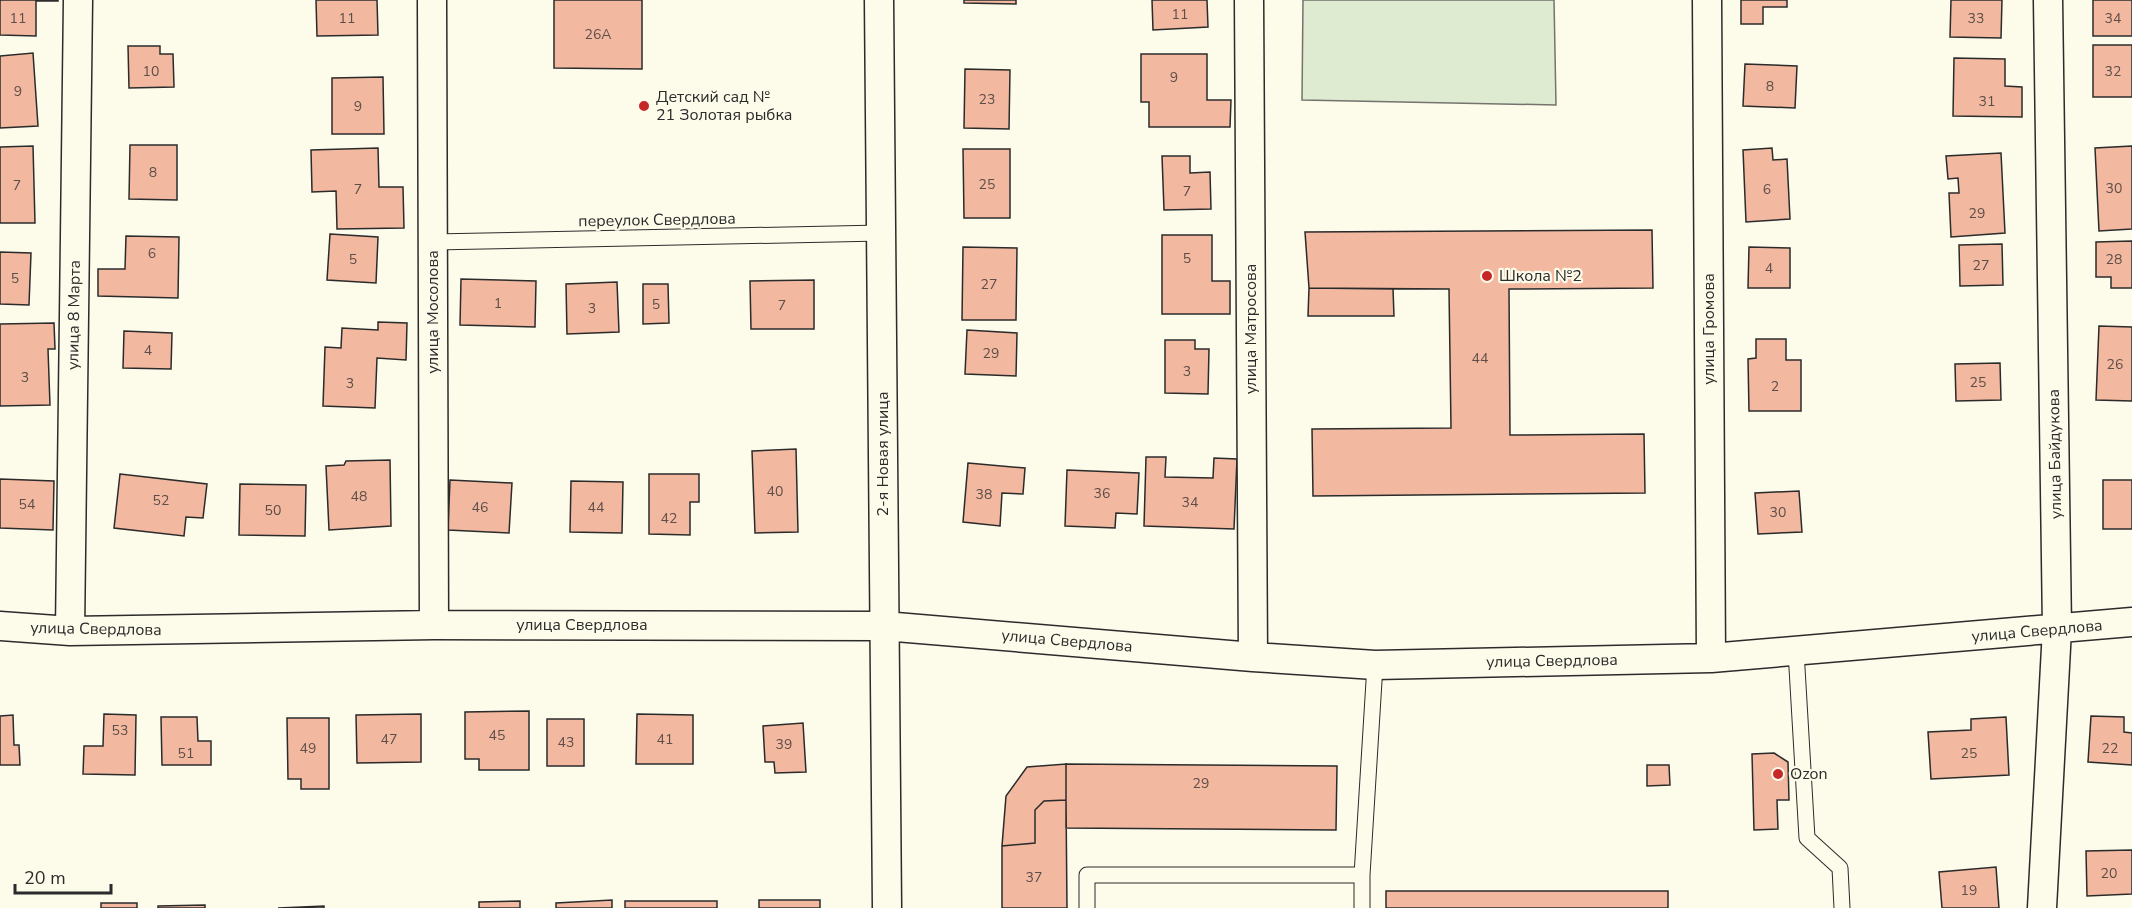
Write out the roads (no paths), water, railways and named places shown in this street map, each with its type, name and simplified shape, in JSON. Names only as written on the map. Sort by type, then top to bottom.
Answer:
[{"type":"street","name":"улица 8 Марта","points":[[70,631],[78,0]]},
{"type":"street","name":"улица Мосолова","points":[[432,0],[434,625]]},
{"type":"street","name":"2-я Новая улица","points":[[879,0],[887,908]]},
{"type":"street","name":"улица Матросова","points":[[1249,0],[1253,657]]},
{"type":"street","name":"улица Громова","points":[[1707,0],[1711,658]]},
{"type":"street","name":"улица Байдукова","points":[[2042,908],[2057,629],[2048,0]]},
{"type":"street","name":"улица Свердлова","points":[[0,627],[70,631],[434,625],[884,626],[1375,665],[1711,658],[2132,622]]},
{"type":"lane","name":"переулок Свердлова","points":[[433,242],[881,233]]},
{"type":"lane","points":[[1796,651],[1807,838],[1840,868],[1842,908]]},
{"type":"lane","points":[[1362,908],[1375,665]]},
{"type":"lane","points":[[1087,908],[1087,875],[1362,875]]},
{"type":"place","name":"Детский сад № 21 Золотая рыбка","points":[[644,106]]},
{"type":"place","name":"Школа №2","points":[[1487,276]]},
{"type":"place","name":"Ozon","points":[[1778,774]]}]
